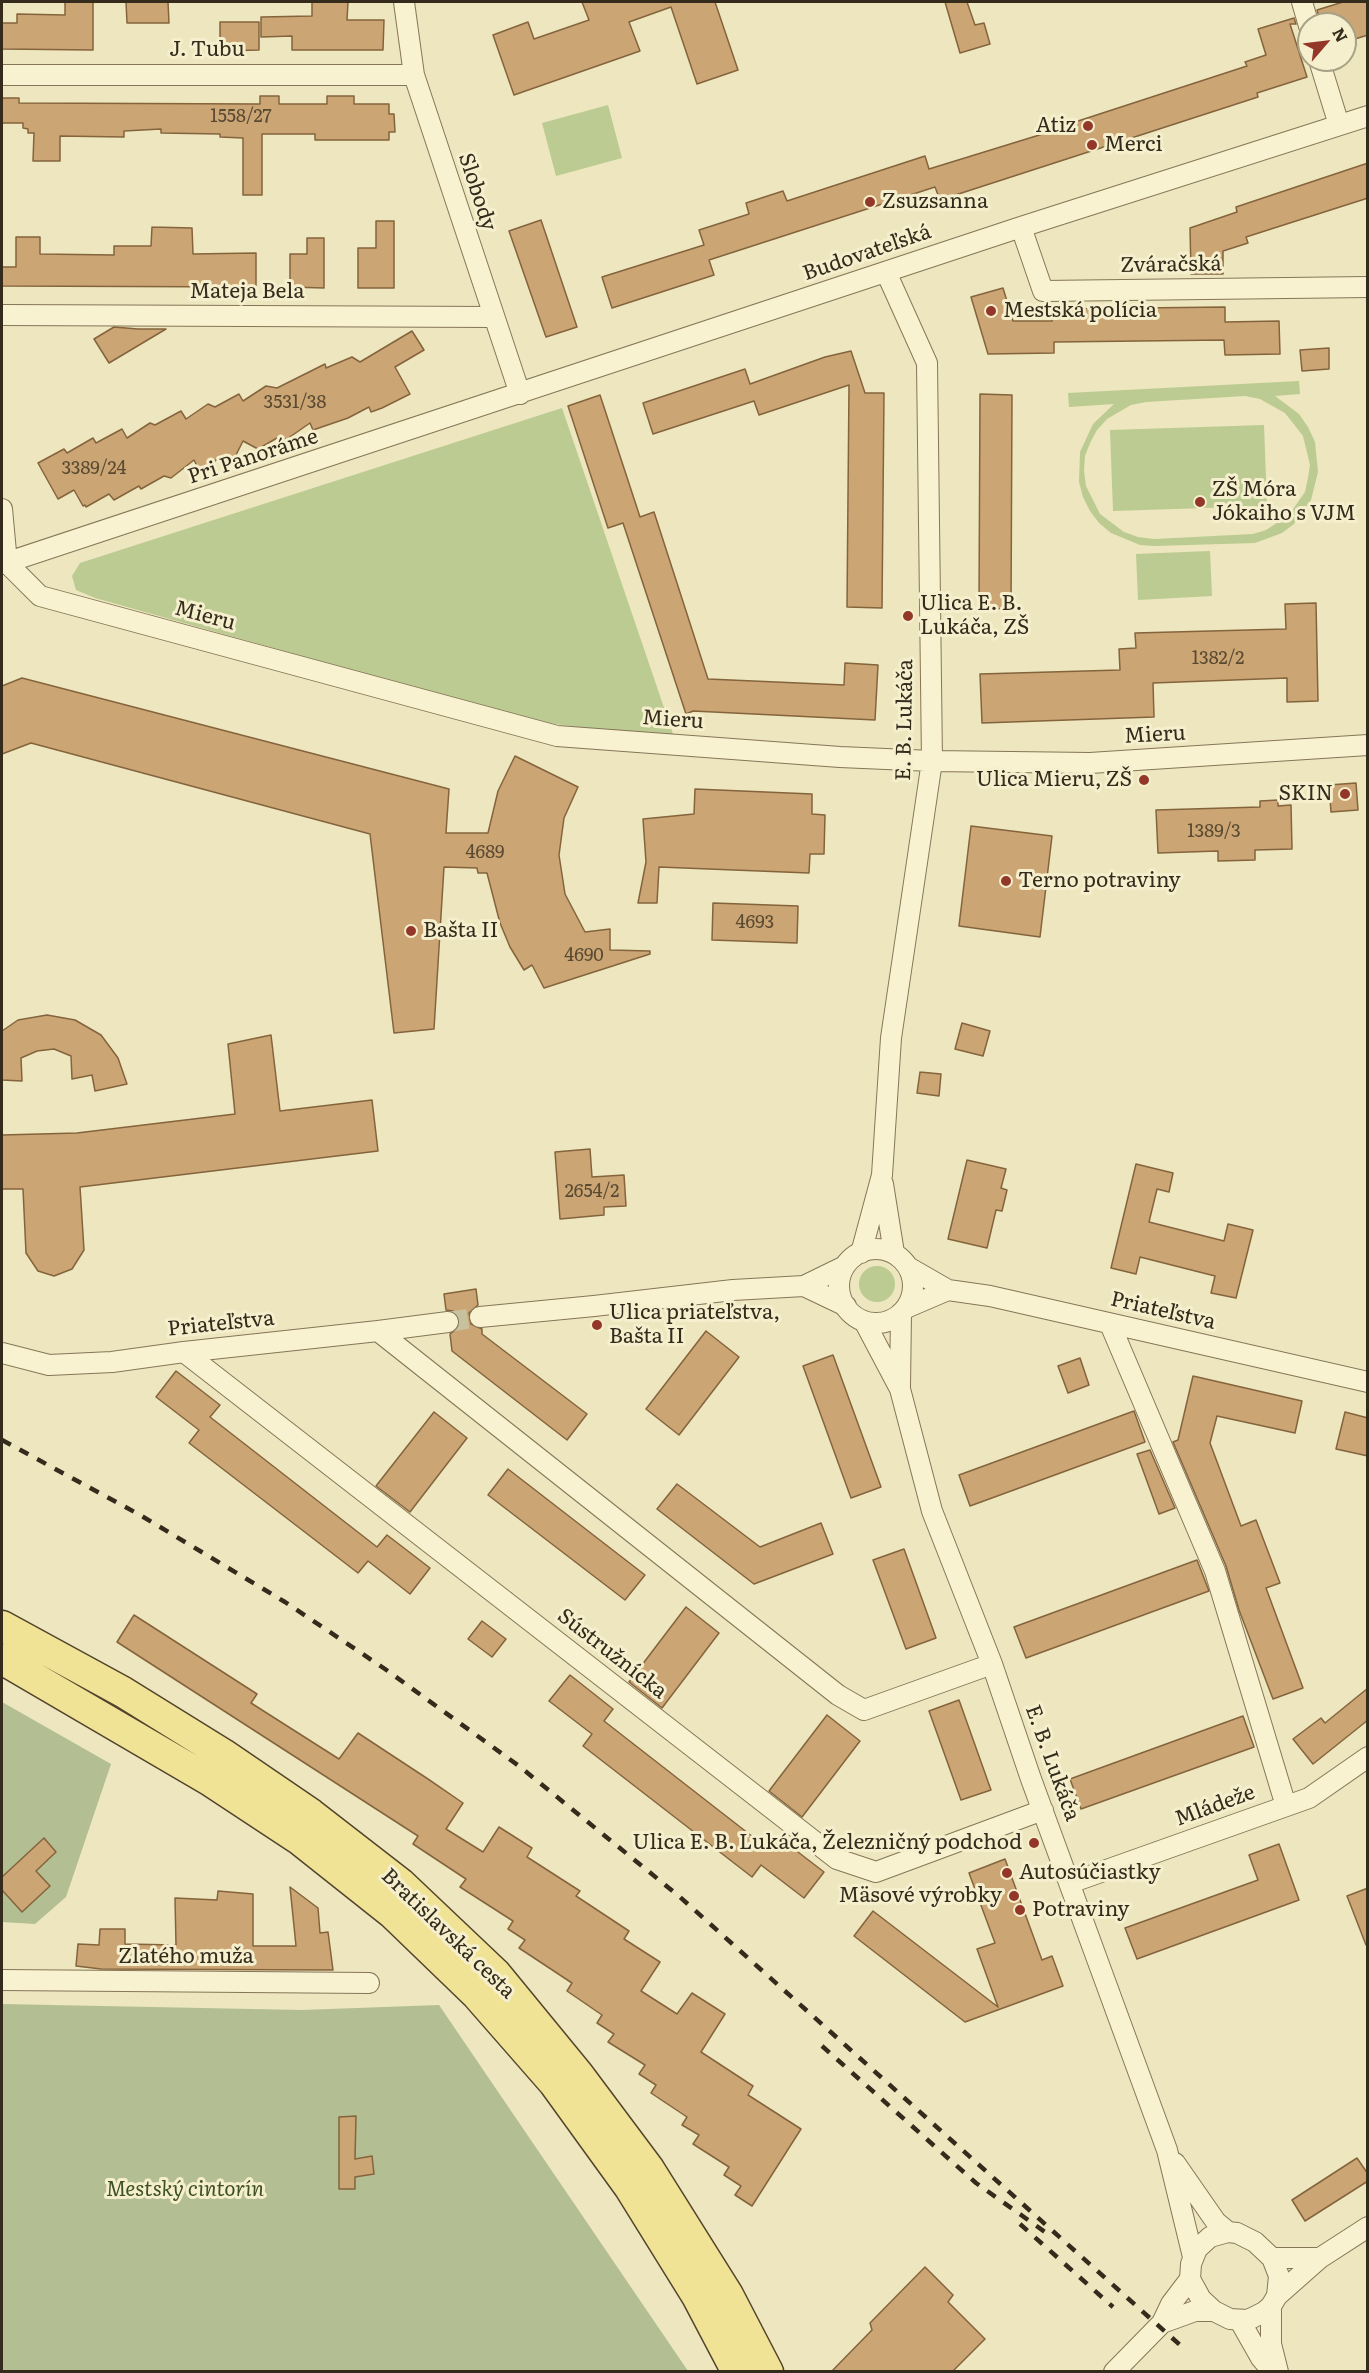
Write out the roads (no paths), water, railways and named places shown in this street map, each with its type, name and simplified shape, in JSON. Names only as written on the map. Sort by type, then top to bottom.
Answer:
[{"type":"main road","name":"Bratislavská cesta","points":[[2,1626],[123,1692],[224,1754],[311,1814],[400,1883],[496,1974],[578,2074],[649,2169],[728,2295],[768,2372]]},
{"type":"main road","name":"Bratislavská cesta","points":[[2,1659],[208,1780],[300,1840],[392,1913],[477,1995],[554,2083],[630,2188],[697,2296],[737,2372]]},
{"type":"street","name":"Slobody","points":[[404,2],[414,75],[520,394]]},
{"type":"street","points":[[1323,72],[1339,125]]},
{"type":"street","name":"J. Tubu","points":[[2,75],[414,75]]},
{"type":"street","name":"Budovateľská","points":[[520,394],[1021,226],[1368,116]]},
{"type":"street","name":"Zváračská","points":[[1021,226],[1043,291],[1368,286]]},
{"type":"street","name":"E. B. Lukáča","points":[[861,1253],[882,1175],[891,1038],[932,761],[927,363],[886,272]]},
{"type":"street","name":"Mateja Bela","points":[[2,315],[493,317]]},
{"type":"street","name":"Pri Panoráme","points":[[4,563],[520,394]]},
{"type":"street","points":[[2,509],[4,563]]},
{"type":"street","name":"Mieru","points":[[4,563],[40,596],[557,736],[840,757],[1090,763],[1368,745]]},
{"type":"street","name":"E. B. Lukáča","points":[[882,1175],[894,1253]]},
{"type":"street","points":[[480,1317],[734,1290],[804,1286],[845,1266],[861,1253],[877,1249],[894,1253],[908,1267],[913,1285],[911,1297],[903,1311]]},
{"type":"street","points":[[845,1266],[840,1293],[846,1306],[854,1315],[864,1320],[886,1322],[903,1311],[948,1290]]},
{"type":"street","name":"Priateľstva","points":[[908,1267],[948,1290],[990,1296],[1368,1382]]},
{"type":"street","points":[[804,1286],[846,1306]]},
{"type":"street","name":"E. B. Lukáča","points":[[900,1389],[903,1311]]},
{"type":"street","name":"E. B. Lukáča","points":[[864,1320],[900,1389],[932,1511],[992,1664],[1167,2150]]},
{"type":"street","name":"Priateľstva","points":[[2,1353],[49,1365],[112,1362],[448,1322]]},
{"type":"street","points":[[1110,1324],[1215,1571],[1286,1806]]},
{"type":"street","points":[[378,1332],[838,1695],[864,1710],[992,1664]]},
{"type":"street","name":"Sústružnícka","points":[[184,1352],[837,1859],[876,1872],[1043,1810]]},
{"type":"street","name":"Mládeže","points":[[1070,1883],[1309,1798],[1368,1756]]},
{"type":"street","name":"Zlatého muža","points":[[2,1980],[369,1983]]},
{"type":"street","points":[[1167,2150],[1216,2222],[1228,2232]]},
{"type":"street","points":[[1167,2150],[1193,2257]]},
{"type":"street","points":[[1190,2279],[1201,2299],[1214,2311],[1240,2321],[1257,2317],[1320,2258],[1368,2227]]},
{"type":"street","points":[[1116,2370],[1162,2323],[1190,2279],[1193,2257],[1197,2249],[1210,2237],[1228,2232],[1247,2236],[1272,2258],[1280,2276],[1274,2301],[1271,2344],[1275,2372]]},
{"type":"street","points":[[1272,2258],[1320,2258]]},
{"type":"street","points":[[1162,2323],[1194,2311],[1214,2311]]},
{"type":"street","points":[[1240,2321],[1262,2358],[1275,2372]]},
{"type":"tunnel","points":[[448,1322],[480,1317]]},
{"type":"railway","points":[[2,1440],[140,1515],[285,1602],[385,1669],[519,1766],[680,1897],[1180,2345]]},
{"type":"railway","points":[[822,2046],[976,2183],[1045,2232]]},
{"type":"railway","points":[[1020,2224],[1113,2307]]},
{"type":"place","name":"Atiz","points":[[1088,126]]},
{"type":"place","name":"Merci","points":[[1092,145]]},
{"type":"place","name":"Zsuzsanna","points":[[870,202]]},
{"type":"place","name":"Mestská polícia","points":[[991,311]]},
{"type":"place","name":"ZŠ Móra Jókaiho s VJM","points":[[1200,502]]},
{"type":"place","name":"Ulica E. B. Lukáča, ZŠ","points":[[908,616]]},
{"type":"place","name":"Ulica Mieru, ZŠ","points":[[1144,780]]},
{"type":"place","name":"SKIN","points":[[1345,794]]},
{"type":"place","name":"Terno potraviny","points":[[1006,881]]},
{"type":"place","name":"Bašta II","points":[[411,931]]},
{"type":"place","name":"Ulica priateľstva, Bašta II","points":[[597,1325]]},
{"type":"place","name":"Ulica E. B. Lukáča, Železničný podchod","points":[[1034,1843]]},
{"type":"place","name":"Autosúčiastky","points":[[1007,1873]]},
{"type":"place","name":"Mäsové výrobky","points":[[1014,1896]]},
{"type":"place","name":"Potraviny","points":[[1020,1910]]},
{"type":"park label","name":"Mestský cintorín","points":[[185,2190]]}]
